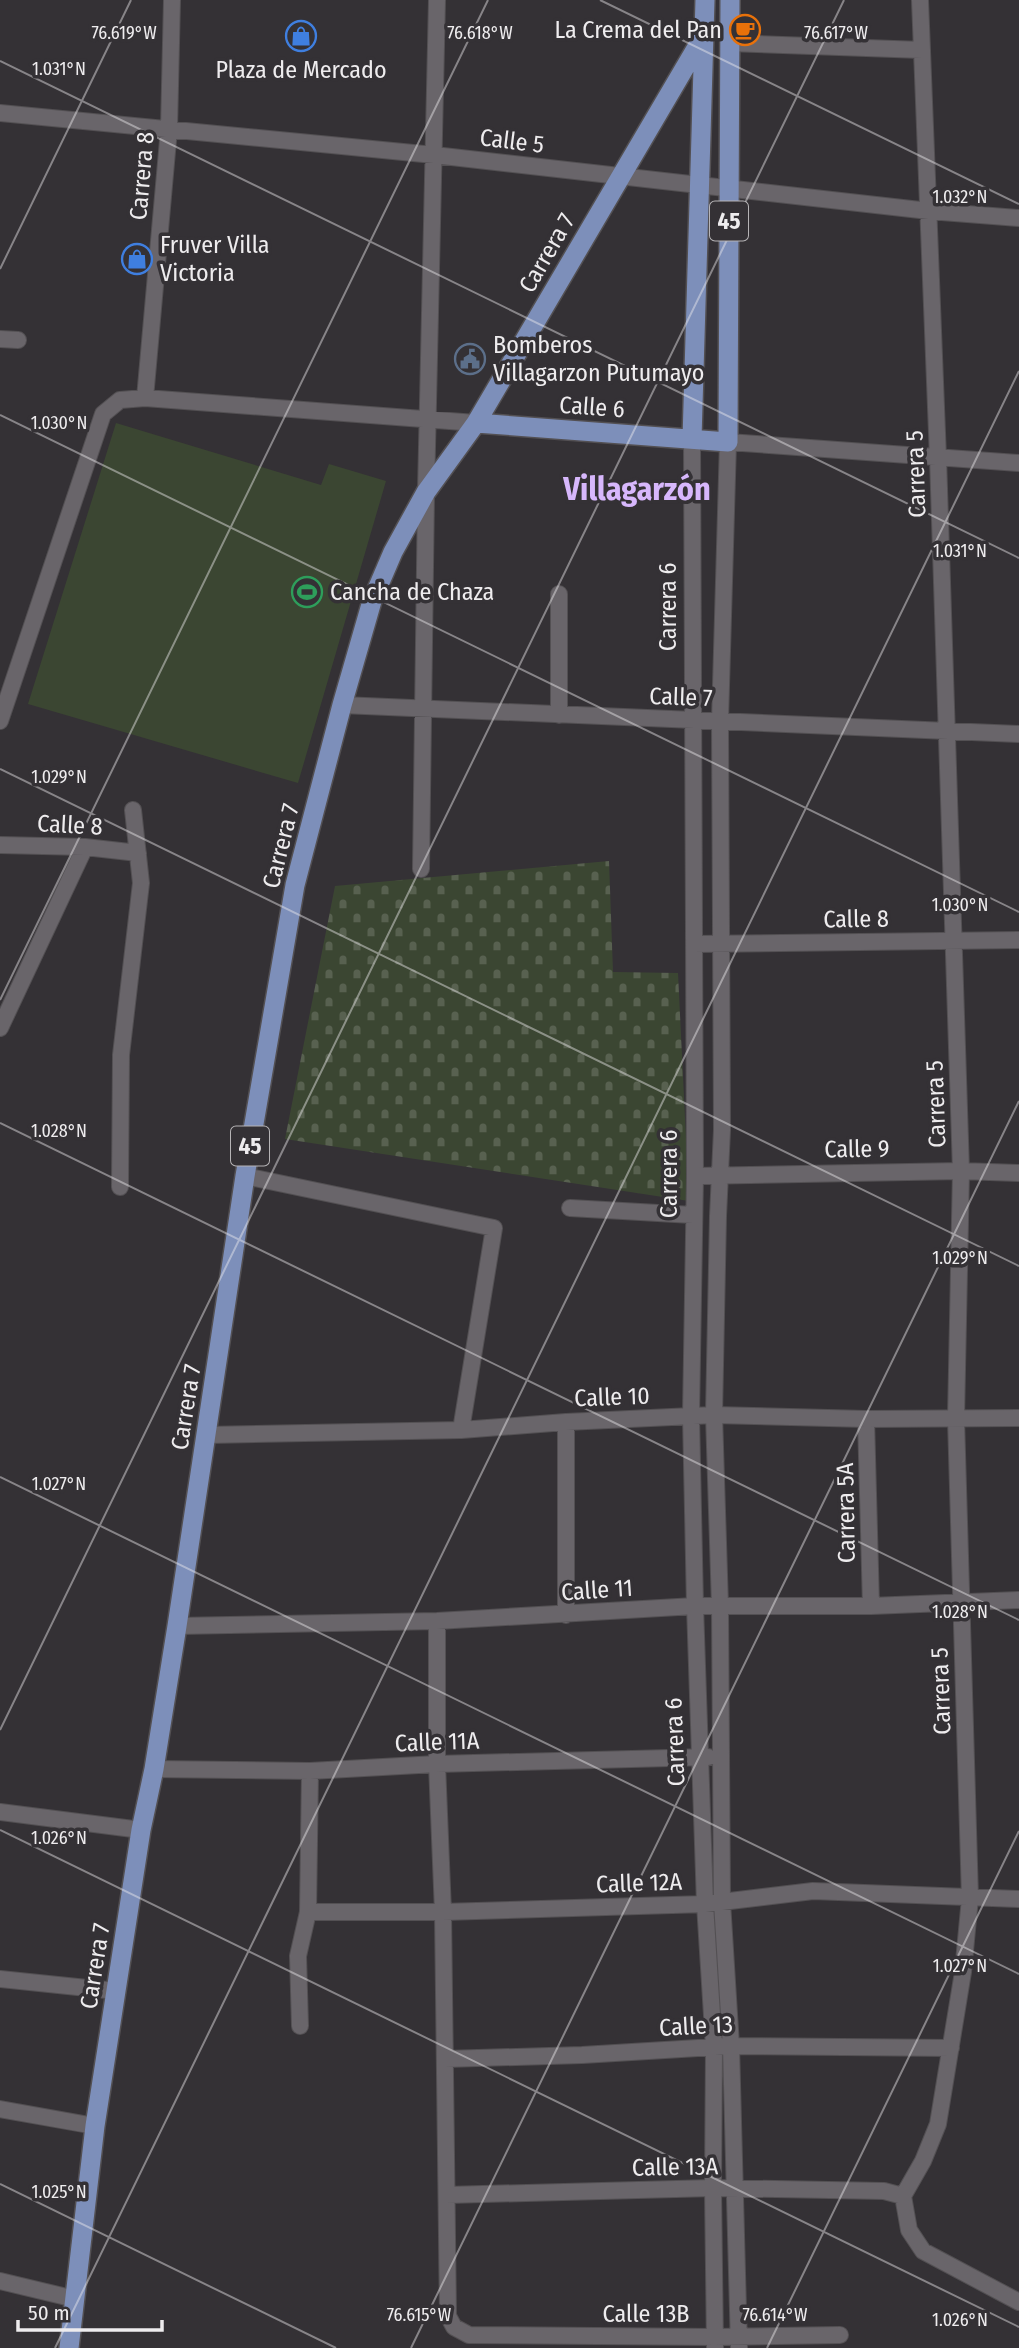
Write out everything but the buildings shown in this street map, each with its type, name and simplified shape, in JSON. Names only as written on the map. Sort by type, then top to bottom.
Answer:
[{"type":"main road","name":"Carrera 6","points":[[692,439],[705,0]]},
{"type":"main road","name":"Carrera 6","points":[[728,442],[730,0]]},
{"type":"main road","name":"Carrera 7","points":[[69,2348],[95,2126],[141,1830],[154,1769],[177,1626],[245,1176],[295,886],[342,705],[372,601],[393,552],[426,492],[476,423],[704,35]]},
{"type":"main road","name":"Calle 6","points":[[476,423],[728,442]]},
{"type":"street","name":"Carrera 8","points":[[145,398],[169,129],[172,0]]},
{"type":"street","name":"Carrera 7","points":[[421,869],[437,0]]},
{"type":"street","name":"Carrera 5","points":[[904,2196],[939,2124],[963,1972],[970,1898],[956,1419],[961,1171],[920,0]]},
{"type":"street","points":[[729,43],[922,50]]},
{"type":"street","name":"Calle 5","points":[[0,113],[434,155],[929,211],[1019,218]]},
{"type":"street","points":[[0,339],[18,340]]},
{"type":"street","name":"Calle 6","points":[[0,721],[103,414],[120,400],[145,398],[476,423]]},
{"type":"street","name":"Carrera 6","points":[[692,439],[695,1177],[691,1416],[705,1904],[715,2047],[715,2343]]},
{"type":"street","name":"Calle 6","points":[[728,442],[1019,464]]},
{"type":"street","name":"Carrera 6","points":[[728,442],[720,721],[722,1130],[714,1415],[720,1606],[722,1902],[732,2046],[738,2342]]},
{"type":"street","points":[[559,594],[559,715]]},
{"type":"street","name":"Calle 7","points":[[342,705],[1019,734]]},
{"type":"street","points":[[120,1187],[121,1055],[141,883],[133,810]]},
{"type":"street","name":"Calle 8","points":[[0,845],[85,847],[138,853]]},
{"type":"street","points":[[0,1028],[85,847]]},
{"type":"street","name":"Calle 8","points":[[694,944],[1019,940]]},
{"type":"street","name":"Calle 9","points":[[695,1177],[961,1171],[1019,1173]]},
{"type":"street","points":[[245,1176],[494,1227],[461,1430]]},
{"type":"street","points":[[570,1208],[693,1214]]},
{"type":"street","name":"Calle 10","points":[[207,1434],[461,1430],[714,1415],[866,1419],[1019,1418]]},
{"type":"street","name":"Carrera 5A","points":[[866,1419],[870,1606]]},
{"type":"street","points":[[566,1422],[566,1615]]},
{"type":"street","name":"Calle 11","points":[[177,1626],[437,1621],[695,1606],[870,1606],[1019,1600]]},
{"type":"street","points":[[437,1621],[436,1764],[443,1912],[447,2195]]},
{"type":"street","name":"Calle 11A","points":[[154,1769],[310,1771],[436,1764],[721,1756]]},
{"type":"street","points":[[300,2026],[298,1956],[308,1912],[310,1771]]},
{"type":"street","points":[[0,1812],[141,1830]]},
{"type":"street","name":"Calle 12A","points":[[308,1912],[443,1912],[705,1904],[813,1891],[1019,1899]]},
{"type":"street","points":[[0,1979],[116,1991]]},
{"type":"street","name":"Calle 13","points":[[445,2059],[582,2055],[732,2046],[951,2048]]},
{"type":"street","points":[[0,2109],[95,2126]]},
{"type":"street","name":"Calle 13A","points":[[447,2195],[713,2188],[884,2191],[904,2196]]},
{"type":"street","name":"Calle 13B","points":[[447,2195],[448,2316],[454,2327],[469,2335],[715,2343],[840,2335]]},
{"type":"street","points":[[904,2196],[909,2230],[923,2251],[1019,2302]]},
{"type":"street","points":[[0,2281],[75,2298]]},
{"type":"green space","points":[[116,423],[321,485],[329,464],[386,481],[298,783],[28,704]]},
{"type":"green space","points":[[609,861],[613,972],[678,973],[689,1201],[285,1139],[335,886]]},
{"type":"place","name":"La Crema del Pan","points":[[745,30]]},
{"type":"place","name":"Plaza de Mercado","points":[[301,36]]},
{"type":"place","name":"Fruver Villa Victoria","points":[[137,259]]},
{"type":"place","name":"Bomberos Villagarzon Putumayo","points":[[470,359]]},
{"type":"place","name":"Cancha de Chaza","points":[[307,592]]},
{"type":"district","name":"Villagarzón","points":[[637,489]]}]
